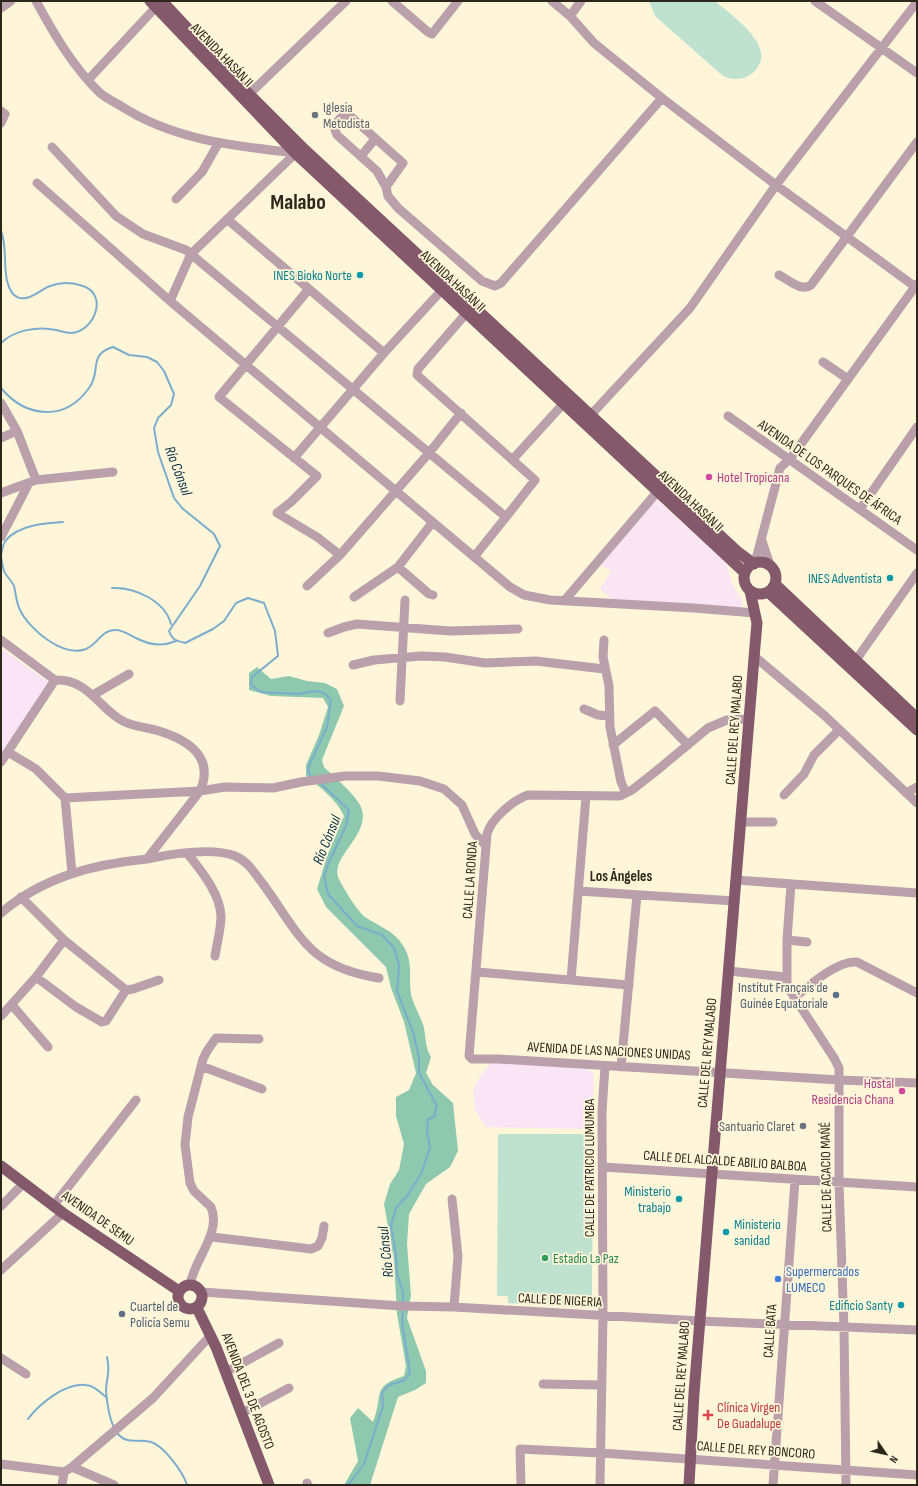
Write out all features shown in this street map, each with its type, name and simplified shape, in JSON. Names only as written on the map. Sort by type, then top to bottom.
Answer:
[{"type":"main road","name":"AVENIDA HASÁN II","points":[[156,3],[246,97],[442,290],[469,310],[564,403],[587,418],[658,491],[745,573]]},
{"type":"main road","name":"AVENIDA HASÁN II","points":[[299,150],[469,310],[587,418],[738,552],[754,564]]},
{"type":"main road","points":[[763,563],[770,566],[776,576],[769,590],[759,594],[750,591],[745,583],[745,573],[754,564],[763,563]]},
{"type":"main road","points":[[769,590],[856,660],[916,716]]},
{"type":"main road","points":[[769,590],[917,730]]},
{"type":"main road","name":"CALLE DEL REY MALABO","points":[[756,618],[769,590]]},
{"type":"main road","name":"CALLE DEL REY MALABO","points":[[689,1485],[700,1321],[742,822],[754,656],[756,618],[750,591]]},
{"type":"main road","name":"AVENIDA DE SEMU","points":[[1,1166],[63,1213],[179,1292]]},
{"type":"main road","points":[[190,1285],[197,1287],[202,1292],[202,1301],[197,1308],[189,1310],[182,1306],[178,1299],[179,1292],[186,1286],[190,1285]]},
{"type":"main road","name":"AVENIDA DEL 3 DE AGOSTO","points":[[197,1308],[211,1335],[269,1485]]},
{"type":"street","points":[[1,8],[11,1]]},
{"type":"street","points":[[36,1],[71,60],[88,80],[102,94],[136,116],[172,131],[218,144],[299,150]]},
{"type":"street","points":[[246,97],[346,1]]},
{"type":"street","points":[[392,1],[432,34],[458,1]]},
{"type":"street","points":[[552,1],[570,16],[594,43],[662,98],[776,185],[916,286],[790,459],[783,465],[778,474],[762,541],[754,564]]},
{"type":"street","points":[[570,16],[581,1]]},
{"type":"street","points":[[815,1],[917,73]]},
{"type":"street","points":[[587,418],[690,308],[776,185],[917,2]]},
{"type":"street","points":[[88,80],[156,3]]},
{"type":"street","points":[[386,187],[403,163],[350,115],[346,115],[336,122],[334,130],[337,135],[377,171],[386,187],[388,196],[398,208],[482,281],[495,286],[501,283],[526,256],[567,205],[662,98]]},
{"type":"street","points":[[1,110],[4,114],[1,123]]},
{"type":"street","points":[[361,156],[375,139]]},
{"type":"street","points":[[779,275],[802,288],[807,288],[811,285],[917,142]]},
{"type":"street","points":[[176,199],[202,172],[218,144]]},
{"type":"street","points":[[52,147],[116,216],[143,234],[186,250],[278,326],[352,390],[506,516]]},
{"type":"street","points":[[170,301],[191,254],[299,150]]},
{"type":"street","points":[[37,183],[170,301],[432,523],[510,587],[524,595],[550,600],[565,600],[756,618]]},
{"type":"street","points":[[227,219],[384,353]]},
{"type":"street","points":[[309,289],[219,397],[317,476],[291,502],[277,513],[317,537],[340,555]]},
{"type":"street","points":[[294,458],[384,353],[442,290]]},
{"type":"street","points":[[469,310],[418,369],[417,375],[535,480],[474,556]]},
{"type":"street","points":[[823,362],[848,379]]},
{"type":"street","points":[[1,403],[17,431],[32,482],[1,537]]},
{"type":"street","points":[[513,459],[564,403]]},
{"type":"street","points":[[307,586],[340,555],[429,453],[461,413]]},
{"type":"street","name":"AVENIDA DE LOS PARQUES DE ÁFRICA","points":[[728,416],[917,550]]},
{"type":"street","points":[[860,509],[917,426]]},
{"type":"street","points":[[1,438],[17,431]]},
{"type":"street","points":[[1,493],[32,482],[113,472]]},
{"type":"street","points":[[565,600],[658,491]]},
{"type":"street","points":[[354,597],[398,566],[432,523]]},
{"type":"street","points":[[762,541],[770,566]]},
{"type":"street","points":[[398,566],[429,594],[433,595]]},
{"type":"street","points":[[856,660],[917,573]]},
{"type":"street","points":[[400,701],[405,600]]},
{"type":"street","points":[[328,634],[344,627],[357,624],[450,631],[518,629]]},
{"type":"street","points":[[1,640],[55,680],[66,681],[93,695],[123,722],[160,731],[183,742],[197,752],[204,766],[203,783],[200,791],[147,859]]},
{"type":"street","points":[[604,640],[604,668],[608,686],[609,716],[614,745],[626,793],[708,728],[720,722],[749,719]]},
{"type":"street","points":[[754,656],[839,730],[917,803]]},
{"type":"street","points":[[353,665],[374,660],[402,657],[445,657],[485,663],[536,661],[604,668]]},
{"type":"street","points":[[93,695],[129,674]]},
{"type":"street","points":[[1,762],[55,680]]},
{"type":"street","points":[[584,709],[598,715],[609,716]]},
{"type":"street","points":[[614,745],[655,711],[658,712],[688,745]]},
{"type":"street","points":[[784,795],[804,774],[814,755],[839,730]]},
{"type":"street","points":[[8,752],[36,769],[65,798],[72,873]]},
{"type":"street","points":[[65,798],[200,791],[225,788],[273,788],[301,782],[344,776],[378,776],[420,781],[444,789],[462,805],[475,834],[486,846]]},
{"type":"street","points":[[906,793],[917,787]]},
{"type":"street","name":"CALLE LA RONDA","points":[[469,1056],[487,834],[495,818],[524,796],[539,794],[618,796],[626,793]]},
{"type":"street","points":[[571,980],[586,796]]},
{"type":"street","points":[[742,822],[773,822]]},
{"type":"street","points":[[475,834],[487,834]]},
{"type":"street","points":[[1,913],[21,897],[72,873],[111,863],[188,854],[221,853],[239,858],[259,878],[308,946],[327,962],[339,968],[358,974],[379,978]]},
{"type":"street","points":[[188,854],[209,884],[219,905],[221,916],[215,956]]},
{"type":"street","points":[[736,880],[917,893]]},
{"type":"street","name":"CALLE DE ACACIO MAÑÉ","points":[[791,884],[787,940],[787,986],[839,1068],[839,1183],[844,1328],[846,1485]]},
{"type":"street","points":[[578,891],[735,901]]},
{"type":"street","points":[[621,1067],[637,895]]},
{"type":"street","points":[[21,897],[64,940],[126,990],[159,980]]},
{"type":"street","points":[[1,1016],[36,977],[64,940]]},
{"type":"street","points":[[787,940],[807,942]]},
{"type":"street","points":[[794,998],[841,965],[851,962],[862,965],[917,992]]},
{"type":"street","points":[[729,970],[786,977]]},
{"type":"street","points":[[477,972],[629,985]]},
{"type":"street","points":[[36,977],[76,1007],[102,1022],[106,1020],[126,990]]},
{"type":"street","points":[[12,1005],[48,1047]]},
{"type":"street","points":[[190,1285],[193,1273],[212,1237],[213,1210],[194,1191],[190,1183],[185,1145],[188,1118],[201,1066],[207,1051],[216,1038],[259,1039]]},
{"type":"street","name":"AVENIDA DE LAS NACIONES UNIDAS","points":[[469,1056],[472,1059],[530,1061],[839,1080],[917,1083]]},
{"type":"street","points":[[201,1066],[262,1089]]},
{"type":"street","name":"CALLE DE PATRICIO LUMUMBA","points":[[600,1485],[603,1316],[602,1112],[605,1066]]},
{"type":"street","points":[[54,1206],[136,1100]]},
{"type":"street","name":"CALLE DEL ALCALDE ABILIO BALBOA","points":[[603,1167],[917,1187]]},
{"type":"street","name":"CALLE BATA","points":[[773,1485],[795,1180]]},
{"type":"street","points":[[1,1206],[24,1183]]},
{"type":"street","points":[[452,1198],[458,1256],[454,1307]]},
{"type":"street","points":[[1,1270],[63,1213]]},
{"type":"street","points":[[212,1237],[311,1249],[318,1246],[322,1238],[324,1226]]},
{"type":"street","name":"CALLE DE NIGERIA","points":[[202,1292],[401,1306],[454,1307],[700,1321],[917,1330]]},
{"type":"street","points":[[62,1485],[68,1470],[153,1398],[211,1335]]},
{"type":"street","points":[[226,1372],[279,1342]]},
{"type":"street","points":[[1,1358],[26,1374]]},
{"type":"street","points":[[542,1384],[601,1385]]},
{"type":"street","points":[[242,1414],[289,1388]]},
{"type":"street","name":"CALLE DEL REY BONCORO","points":[[520,1485],[520,1449],[601,1453],[917,1475]]},
{"type":"street","points":[[1,1464],[68,1470],[114,1485]]},
{"type":"shaded area","points":[[655,498],[725,561],[732,584],[742,601],[742,609],[615,602],[600,589],[611,572],[599,563]]},
{"type":"shaded area","points":[[1,648],[51,684],[1,755]]},
{"type":"shaded area","points":[[492,1062],[587,1069],[594,1074],[592,1129],[486,1127],[475,1110],[473,1091],[481,1075]]},
{"type":"green space","points":[[649,1],[715,1],[743,24],[752,34],[761,55],[759,65],[750,75],[744,78],[733,79],[723,76],[655,16]]},
{"type":"green space","points":[[257,667],[271,679],[289,676],[307,681],[325,683],[337,689],[344,706],[322,760],[324,767],[357,800],[363,815],[357,834],[340,860],[338,877],[350,898],[362,914],[395,935],[406,950],[410,968],[411,994],[423,1024],[427,1046],[431,1057],[426,1073],[433,1085],[453,1103],[458,1151],[450,1167],[426,1184],[409,1214],[407,1244],[411,1295],[407,1318],[426,1371],[426,1383],[415,1390],[398,1397],[370,1485],[344,1485],[358,1461],[350,1418],[358,1408],[373,1422],[382,1388],[393,1380],[404,1376],[406,1366],[397,1314],[394,1260],[384,1204],[390,1184],[399,1170],[404,1144],[396,1116],[396,1097],[409,1090],[416,1073],[404,1022],[391,988],[386,967],[326,907],[317,889],[327,856],[344,816],[333,799],[306,776],[306,765],[319,735],[328,707],[323,698],[271,696],[249,690],[249,673]]},
{"type":"green space","name":"Estadio La Paz","points":[[498,1134],[593,1134],[592,1308],[508,1303],[508,1296],[497,1296]]},
{"type":"waterway","name":"Río Cónsul","points":[[1,231],[7,281],[14,295],[19,298],[28,298],[50,286],[62,283],[71,283],[83,286],[91,291],[95,297],[97,305],[92,320],[79,331],[69,333],[49,329],[27,330],[19,332],[1,343]]},
{"type":"waterway","name":"Río Cónsul","points":[[1,388],[11,398],[34,410],[45,412],[57,411],[69,407],[89,388],[95,376],[97,359],[105,350],[113,347],[129,355],[147,357],[157,362],[164,371],[174,394],[171,405],[158,418],[154,428],[158,452],[174,498],[182,508],[214,534],[220,546],[200,586],[169,631],[175,640],[185,643],[213,629],[224,621],[236,603],[248,598],[264,603],[275,631],[278,656],[252,677],[251,685],[261,692],[298,694],[316,691],[324,693],[331,700],[327,727],[309,766],[308,771],[311,777]]},
{"type":"waterway","points":[[1,555],[3,545],[6,540],[18,531],[40,524],[63,522]]},
{"type":"waterway","points":[[1,556],[4,571],[14,586],[18,604],[24,618],[39,633],[57,646],[77,651],[86,649],[111,630],[121,631],[152,644],[167,644],[176,641]]},
{"type":"waterway","points":[[112,588],[130,590],[148,597],[156,602],[168,616],[171,624]]},
{"type":"waterway","name":"Río Cónsul","points":[[320,783],[349,810],[346,826],[324,876],[328,894],[357,926],[382,935],[394,948],[399,965],[397,991],[413,1032],[419,1057],[419,1073],[437,1106],[434,1117],[428,1119],[427,1131],[430,1147],[422,1172],[408,1195],[396,1208],[391,1226],[396,1254],[397,1274],[403,1292],[403,1303]]},
{"type":"waterway","name":"Río Cónsul","points":[[348,1485],[364,1464],[383,1406],[382,1393],[391,1384],[403,1381],[410,1373],[402,1322],[403,1308]]},
{"type":"waterway","points":[[107,1357],[109,1368],[106,1396],[114,1428]]},
{"type":"waterway","points":[[28,1419],[46,1401],[69,1387],[88,1385],[107,1398]]},
{"type":"waterway","points":[[116,1432],[124,1439],[132,1441],[145,1441],[156,1444],[167,1454],[182,1473],[187,1485]]},
{"type":"place","name":"Iglesia Metodista","points":[[315,115]]},
{"type":"place","name":"INES Bioko Norte","points":[[360,275]]},
{"type":"place","name":"Hotel Tropicana","points":[[709,477]]},
{"type":"place","name":"INES Adventista","points":[[890,578]]},
{"type":"place","name":"Institut Français de Guinée Equatoriale","points":[[836,995]]},
{"type":"place","name":"Hostal Residencia Chana","points":[[902,1091]]},
{"type":"place","name":"Santuario Claret","points":[[803,1126]]},
{"type":"place","name":"Ministerio trabajo","points":[[679,1199]]},
{"type":"place","name":"Ministerio sanidad","points":[[726,1232]]},
{"type":"place","name":"Estadio La Paz","points":[[545,1258]]},
{"type":"place","name":"Supermercados LUMECO","points":[[778,1279]]},
{"type":"place","name":"Edificio Santy","points":[[901,1305]]},
{"type":"place","name":"Cuartel de Policía Semu","points":[[122,1314]]},
{"type":"place","name":"Clínica Virgen De Guadalupe","points":[[708,1415]]},
{"type":"district","name":"Malabo","points":[[298,202]]},
{"type":"district","name":"Los Ángeles","points":[[621,876]]}]
